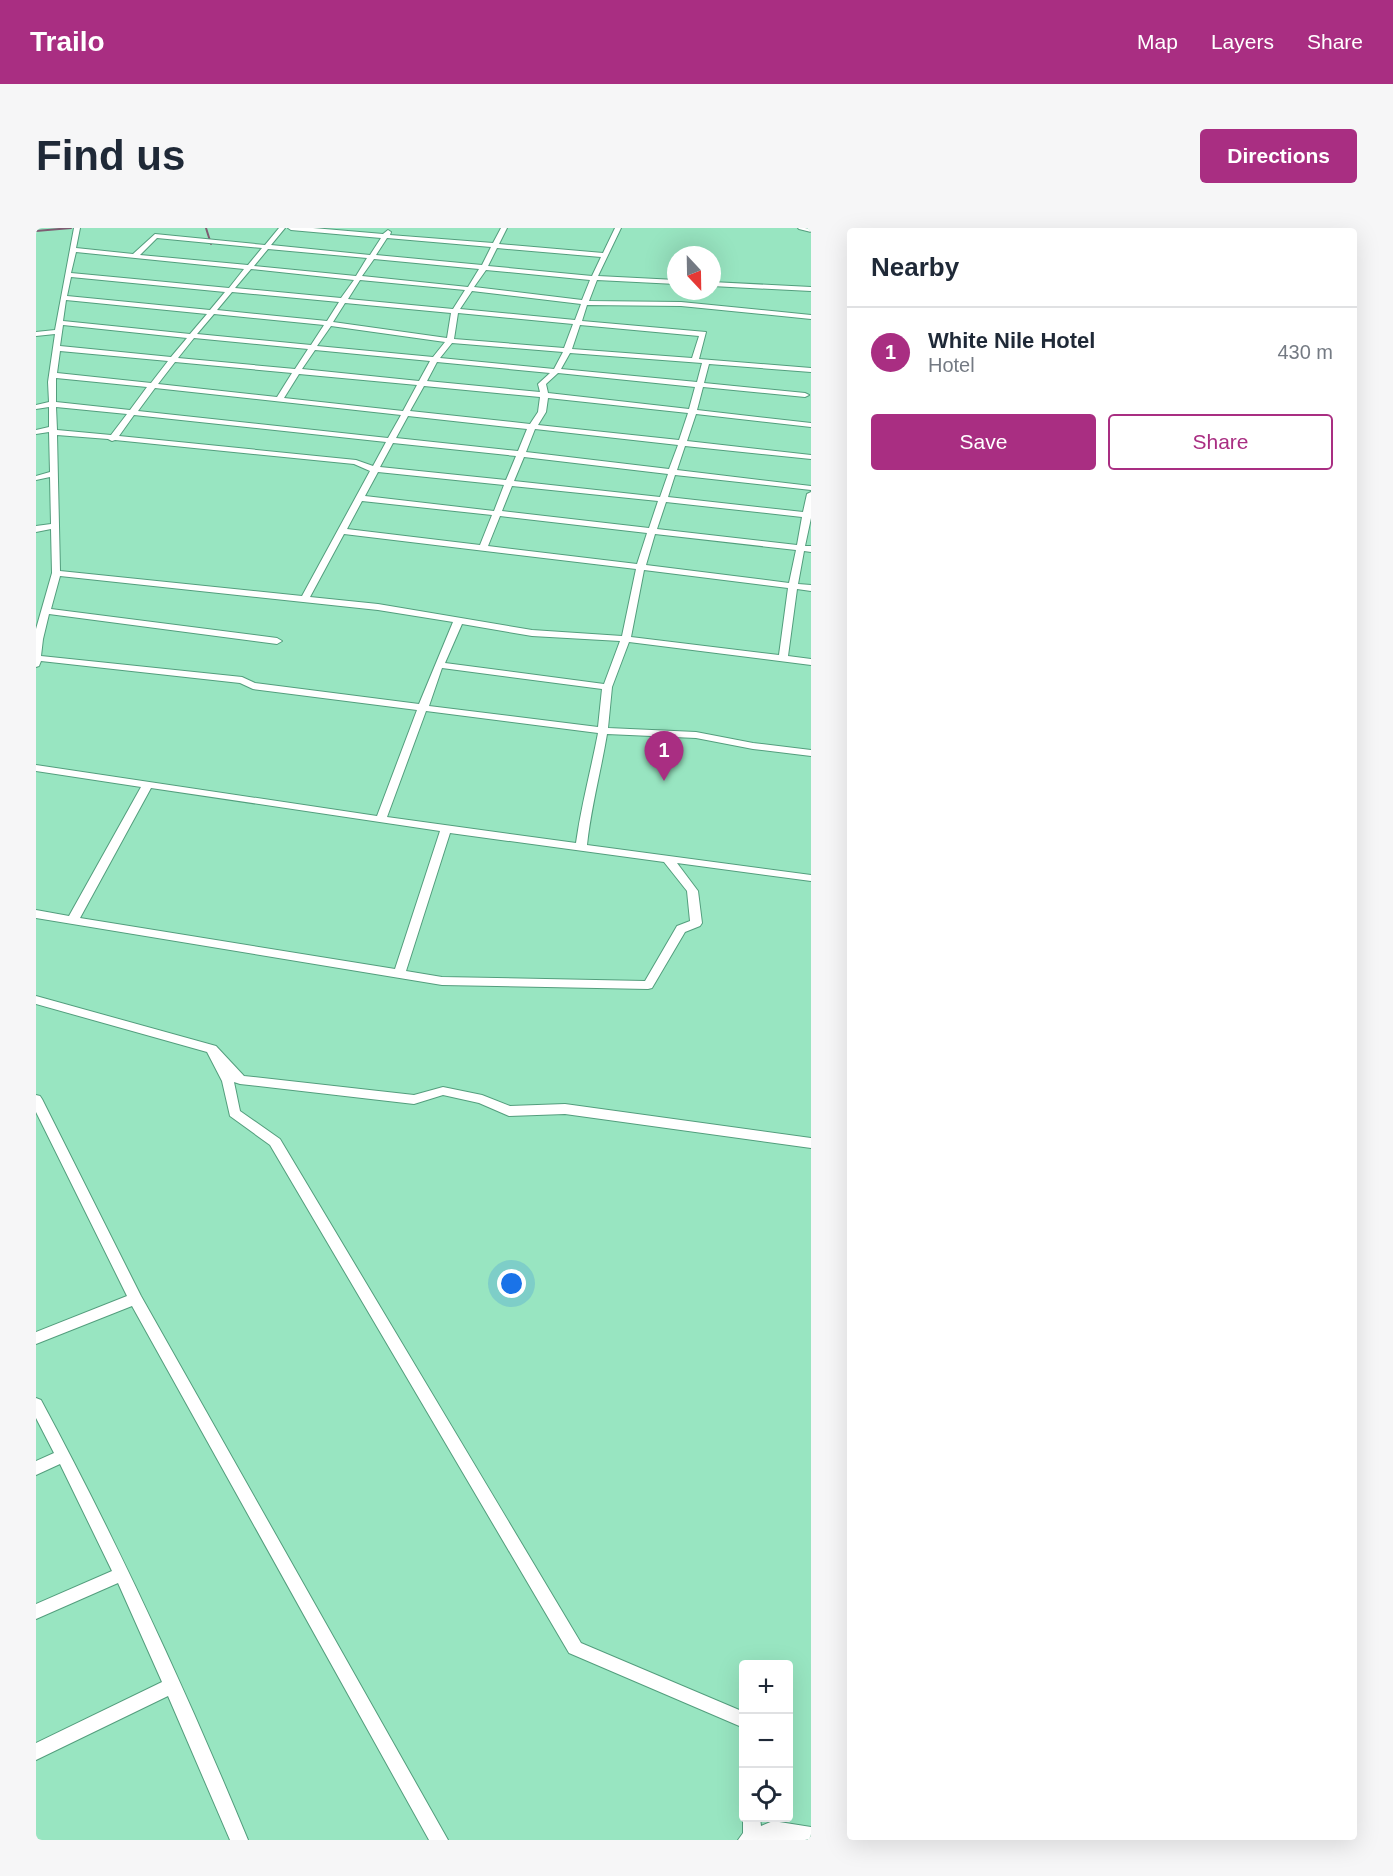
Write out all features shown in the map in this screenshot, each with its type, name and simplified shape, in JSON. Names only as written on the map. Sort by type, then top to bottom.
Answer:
[{"type":"street","points":[[77,228],[55,348],[53,431],[56,573],[38,639],[37,661],[242,680],[253,686],[422,708],[603,731],[696,735],[753,746],[811,753]]},
{"type":"street","points":[[112,439],[173,359],[282,228]]},
{"type":"street","points":[[291,228],[604,255]]},
{"type":"street","points":[[279,399],[390,228]]},
{"type":"street","points":[[304,600],[378,469],[435,359],[450,341],[455,311],[484,267],[504,228]]},
{"type":"street","points":[[483,548],[532,427],[541,418],[546,395],[542,384],[556,371],[567,351],[576,322],[587,303],[594,278],[618,228]]},
{"type":"street","points":[[803,228],[811,230]]},
{"type":"street","points":[[135,256],[155,236],[594,278],[667,282]]},
{"type":"street","points":[[74,250],[471,289],[587,303],[681,304],[811,317]]},
{"type":"street","points":[[68,275],[703,334],[695,360]]},
{"type":"street","points":[[721,284],[811,289]]},
{"type":"street","points":[[63,298],[328,323],[450,341],[811,370]]},
{"type":"street","points":[[36,334],[58,327],[192,336],[805,395]]},
{"type":"street","points":[[55,348],[546,395],[811,425]]},
{"type":"street","points":[[581,846],[585,815],[603,731],[607,687],[626,639],[640,567],[692,412],[706,361]]},
{"type":"street","points":[[53,375],[811,457]]},
{"type":"street","points":[[36,407],[53,404],[133,412],[811,488]]},
{"type":"street","points":[[36,432],[53,431],[112,439],[250,450],[356,462],[367,468],[809,515]]},
{"type":"street","points":[[36,477],[55,473]]},
{"type":"street","points":[[783,658],[793,586],[809,515],[811,494]]},
{"type":"street","points":[[361,498],[811,549]]},
{"type":"street","points":[[36,529],[56,525]]},
{"type":"street","points":[[342,531],[811,588]]},
{"type":"street","points":[[56,573],[378,607],[532,633],[626,639],[811,662]]},
{"type":"street","points":[[46,611],[277,641]]},
{"type":"street","points":[[381,819],[422,708],[459,620]]},
{"type":"street","points":[[439,665],[607,687]]},
{"type":"street","points":[[36,768],[446,829],[811,879]]},
{"type":"street","points":[[72,921],[148,784]]},
{"type":"street","points":[[399,975],[446,829]]},
{"type":"street","points":[[36,914],[442,981],[648,986],[681,929],[696,923],[692,891],[668,858]]},
{"type":"street","points":[[36,1000],[212,1049],[240,1080],[414,1100],[443,1091],[482,1099],[509,1110],[565,1109],[811,1143]]},
{"type":"street","points":[[212,1049],[228,1081],[234,1113],[275,1142],[575,1648],[739,1718]]},
{"type":"street","points":[[36,1099],[135,1299],[439,1840]]},
{"type":"street","points":[[36,1338],[135,1299]]},
{"type":"street","points":[[36,1404],[122,1574],[239,1840]]},
{"type":"street","points":[[36,1468],[64,1456]]},
{"type":"street","points":[[36,1612],[122,1574]]},
{"type":"street","points":[[36,1752],[172,1685]]},
{"type":"street","points":[[752,1822],[750,1839],[773,1830],[811,1836]]},
{"type":"waterway","points":[[36,231],[71,228]]},
{"type":"waterway","points":[[206,228],[211,244]]},
{"type":"place","name":"White Nile Hotel","points":[[664,781]]}]
